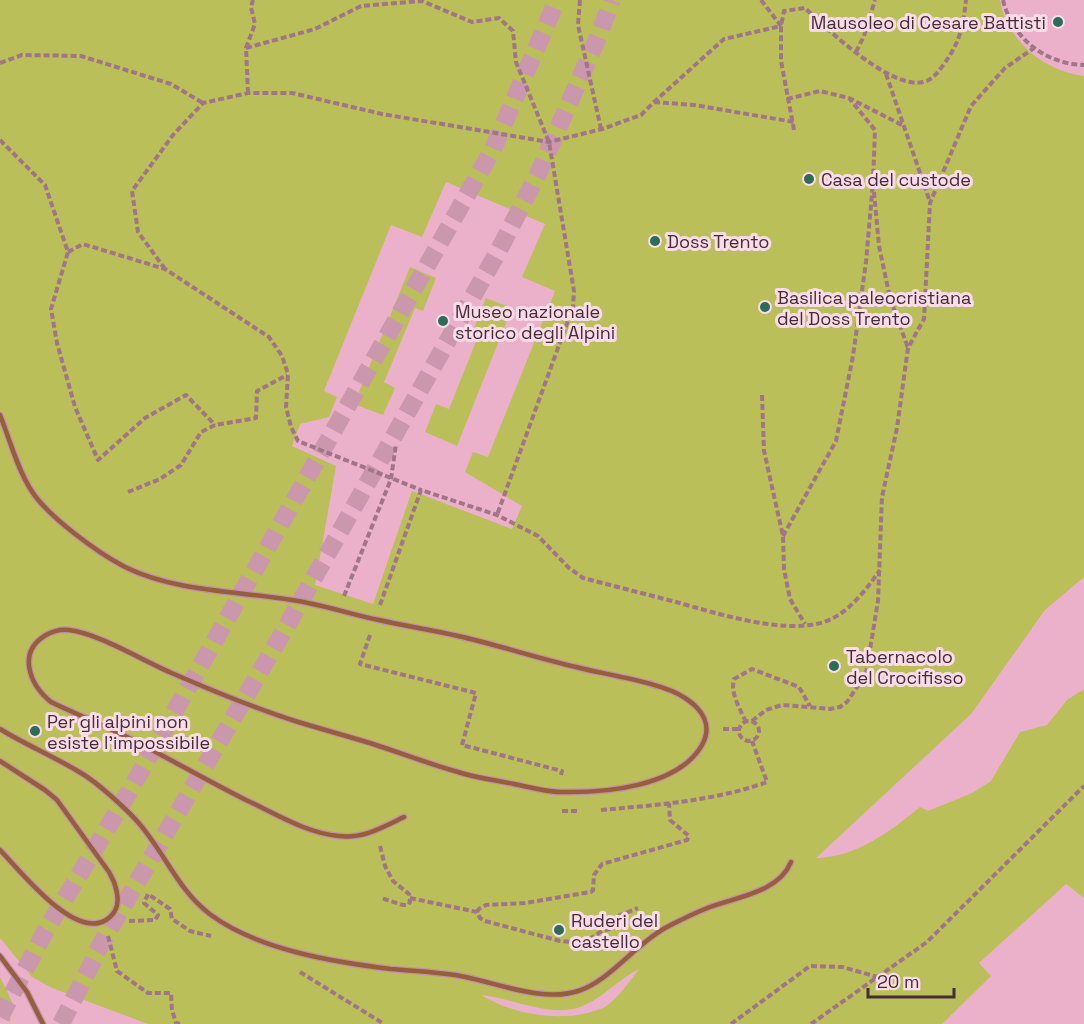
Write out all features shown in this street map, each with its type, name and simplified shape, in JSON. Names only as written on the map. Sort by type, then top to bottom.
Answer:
[{"type":"lane","points":[[0,416],[24,478],[44,507],[105,555],[128,568],[160,580],[201,589],[292,600],[339,609],[375,620],[458,636],[666,688],[683,696],[702,712],[706,720],[706,735],[701,748],[679,770],[662,778],[628,786],[558,792],[461,774],[292,720],[173,674],[94,637],[69,630],[52,632],[36,641],[30,650],[28,663],[36,685],[51,702],[122,735],[290,821],[317,832],[349,836],[373,832],[404,817]]},
{"type":"lane","points":[[0,729],[84,774],[124,808],[147,833],[181,884],[210,915],[244,934],[303,953],[344,962],[454,975],[526,992],[546,994],[580,991],[662,930],[705,909],[750,894],[774,883],[787,871],[791,862]]},
{"type":"lane","points":[[0,761],[57,800],[109,872],[118,895],[114,914],[106,921],[98,923],[78,920],[56,908],[0,850]]},
{"type":"lane","points":[[0,956],[27,992],[43,1024]]},
{"type":"path","points":[[248,93],[246,48],[255,24],[251,7],[253,0]]},
{"type":"path","points":[[246,48],[315,29],[361,6],[422,0],[472,22],[499,18],[513,31],[516,62],[549,142],[574,291],[573,307],[497,515]]},
{"type":"path","points":[[580,0],[578,25],[602,129]]},
{"type":"path","points":[[760,0],[781,26]]},
{"type":"path","points":[[856,52],[864,36],[875,0]]},
{"type":"path","points":[[794,130],[795,122],[787,99],[781,62],[781,26],[784,10],[805,8],[832,35],[886,74],[916,83],[924,82],[936,75],[956,48],[964,25],[966,0]]},
{"type":"path","points":[[1003,0],[1010,20],[1034,48],[1051,59],[1084,65]]},
{"type":"path","points":[[165,269],[138,232],[132,191],[173,135],[203,103],[248,93],[292,93],[382,114],[549,142],[602,129],[641,115],[724,39],[781,26]]},
{"type":"path","points":[[752,722],[766,710],[782,705],[830,709],[840,707],[847,702],[866,674],[878,601],[882,497],[897,428],[908,348],[924,320],[930,202],[971,106],[1005,68],[1034,48]]},
{"type":"path","points":[[0,63],[22,55],[81,56],[171,84],[203,103]]},
{"type":"path","points":[[886,74],[930,202]]},
{"type":"path","points":[[787,99],[820,91],[849,98],[903,125]]},
{"type":"path","points":[[783,536],[836,441],[853,356],[866,262],[873,182],[874,130],[849,98]]},
{"type":"path","points":[[654,102],[694,105],[795,122]]},
{"type":"path","points":[[0,140],[45,185],[68,252],[51,309],[57,343],[75,407],[98,460],[145,418],[186,395],[215,425]]},
{"type":"path","points":[[873,182],[879,246],[890,298],[908,348]]},
{"type":"path","points":[[68,252],[83,244],[165,269],[269,337],[282,356],[288,374],[286,407],[291,428],[298,441],[391,479],[497,515],[538,536],[569,568],[583,578],[720,615],[774,625],[805,625],[824,622],[846,610],[880,570]]},
{"type":"path","points":[[128,492],[160,479],[181,465],[201,432],[215,425],[256,418],[257,391],[288,374]]},
{"type":"path","points":[[762,395],[764,451],[783,536],[784,569],[790,599],[805,625]]},
{"type":"path","points":[[351,580],[391,479],[396,444]]},
{"type":"path","points":[[421,490],[360,664],[476,693],[462,745],[562,771],[558,792]]},
{"type":"path","points":[[746,722],[734,695],[732,682],[752,669],[799,687],[810,707]]},
{"type":"path","points":[[746,722],[752,722],[757,725],[759,731],[757,737],[752,741],[742,739],[739,733],[741,726],[746,722]]},
{"type":"path","points":[[621,808],[669,803],[746,790],[766,782],[752,741]]},
{"type":"path","points":[[811,1024],[927,942],[1084,786]]},
{"type":"path","points":[[477,912],[486,905],[525,903],[591,892],[594,887],[595,871],[602,864],[687,840],[689,836],[670,820],[669,803]]},
{"type":"path","points":[[379,843],[389,874],[393,881],[406,891],[410,904],[405,906],[381,898]]},
{"type":"path","points":[[180,1024],[176,1023],[172,1010],[171,993],[148,993],[117,971],[106,921],[155,921],[158,915],[144,903],[148,894],[170,909],[172,919],[190,931],[222,938]]},
{"type":"path","points":[[410,898],[477,912]]},
{"type":"path","points":[[477,912],[485,921],[560,940],[583,943],[602,931],[618,916],[638,908]]},
{"type":"path","points":[[602,931],[636,923],[651,915]]},
{"type":"path","points":[[299,966],[298,971],[384,1024]]},
{"type":"path","points":[[731,1024],[810,966],[842,967],[878,978]]},
{"type":"green space","points":[[0,0],[1000,0],[1010,28],[1030,52],[1055,68],[1084,76],[1084,577],[1045,610],[971,714],[816,858],[831,857],[859,848],[884,834],[920,807],[928,811],[972,793],[991,781],[1020,732],[1047,725],[1067,700],[1084,689],[1084,898],[1066,884],[979,963],[991,976],[942,1024],[148,1024],[52,988],[32,977],[0,938]],"holes":[[[446,182],[545,224],[522,277],[555,291],[488,457],[473,452],[465,472],[522,506],[512,529],[412,491],[373,604],[315,585],[336,466],[292,446],[300,424],[329,417],[337,397],[324,391],[391,225],[422,237]],[[639,969],[610,1004],[575,1015],[525,1013],[481,995],[533,1007],[572,1009],[592,1001]]]},
{"type":"green space","points":[[410,267],[436,278],[423,311],[415,308],[384,382],[395,388],[383,415],[354,404]]},
{"type":"green space","points":[[486,298],[512,308],[457,446],[425,432],[436,404],[449,409],[479,334],[473,331]]},
{"type":"green space","points":[[0,977],[12,1002],[10,1022],[0,1016]]},
{"type":"tunnel","points":[[0,1017],[46,930],[129,792],[493,149],[557,0]]},
{"type":"tunnel","points":[[61,1024],[94,956],[285,629],[499,250],[538,174],[612,0]]},
{"type":"place","name":"Mausoleo di Cesare Battisti","points":[[1058,22]]},
{"type":"place","name":"Casa del custode","points":[[809,179]]},
{"type":"place","name":"Doss Trento","points":[[655,241]]},
{"type":"place","name":"Basilica paleocristiana del Doss Trento","points":[[765,307]]},
{"type":"place","name":"Museo nazionale storico degli Alpini","points":[[443,321]]},
{"type":"place","name":"Tabernacolo del Crocifisso","points":[[834,666]]},
{"type":"place","name":"Per gli alpini non esiste l'impossibile","points":[[35,731]]},
{"type":"place","name":"Ruderi del castello","points":[[559,930]]}]
